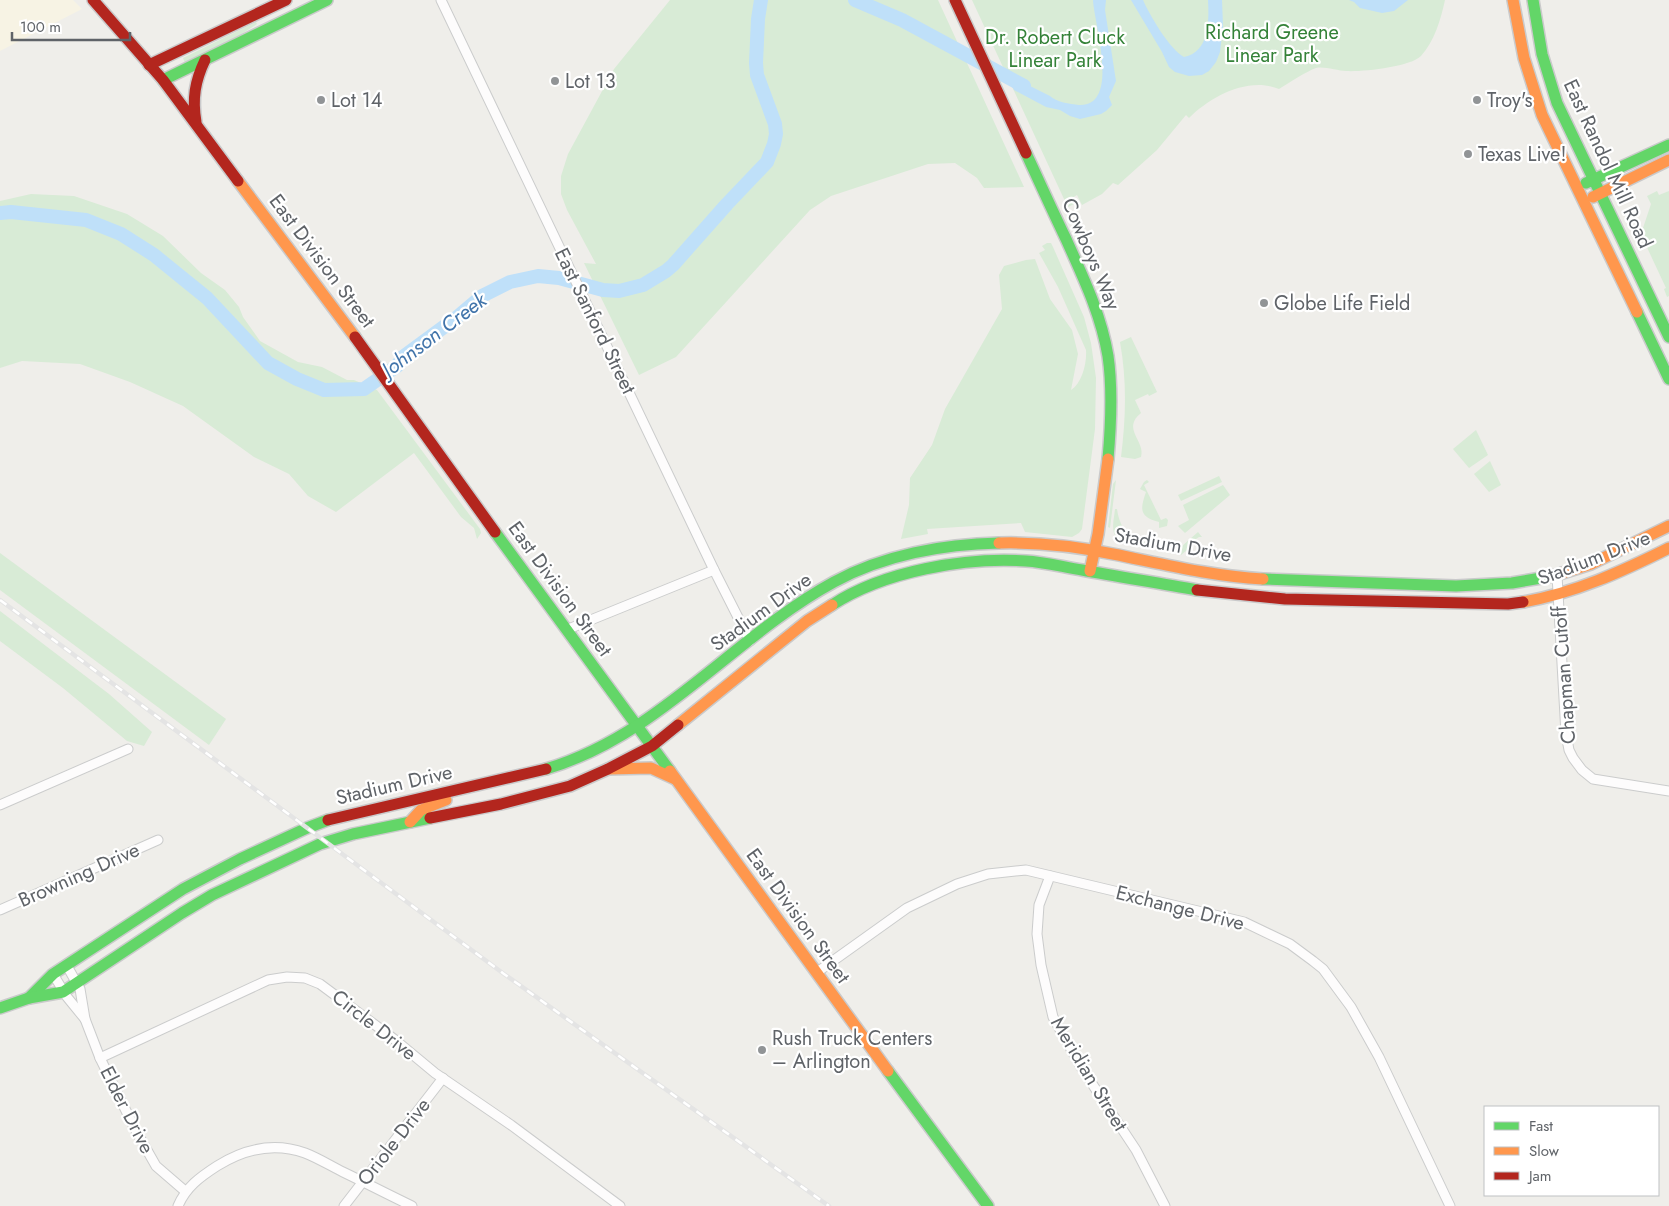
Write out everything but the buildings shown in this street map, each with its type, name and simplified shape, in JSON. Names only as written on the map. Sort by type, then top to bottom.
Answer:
[{"type":"main road","name":"East Division Street","points":[[93,0],[163,80],[360,344],[566,630],[988,1206]]},
{"type":"main road","points":[[149,65],[286,0]]},
{"type":"main road","points":[[163,80],[326,0]]},
{"type":"main road","name":"Cowboys Way","points":[[955,0],[1090,291],[1100,322],[1111,392],[1108,461],[1096,550],[1090,571]]},
{"type":"main road","name":"East Randol Mill Road","points":[[1513,0],[1522,52],[1532,89],[1545,121],[1669,380]]},
{"type":"main road","name":"East Randol Mill Road","points":[[1533,0],[1542,54],[1563,116],[1669,337]]},
{"type":"main road","points":[[196,125],[194,86],[205,60]]},
{"type":"main road","points":[[1577,188],[1669,145]]},
{"type":"main road","points":[[1584,202],[1669,160]]},
{"type":"main road","name":"Stadium Drive","points":[[29,998],[54,974],[183,889],[307,828],[332,818],[480,785],[564,763],[599,748],[638,726],[790,610],[824,587],[858,572],[909,554],[963,545],[1018,542],[1096,550],[1210,574],[1396,586],[1503,585],[1541,579],[1586,566],[1669,526]]},
{"type":"main road","name":"Stadium Drive","points":[[0,1008],[29,998],[63,992],[212,895],[320,844],[353,834],[501,804],[570,786],[608,769],[652,746],[807,621],[838,601],[893,578],[966,562],[999,560],[1045,563],[1210,592],[1285,599],[1508,604],[1536,601],[1558,594],[1627,568],[1669,548]]},
{"type":"main road","points":[[888,561],[893,578]]},
{"type":"main road","points":[[1396,586],[1396,601]]},
{"type":"main road","points":[[608,769],[652,768],[677,780]]},
{"type":"main road","points":[[410,822],[412,817],[423,808],[462,794],[480,785]]},
{"type":"main road","points":[[162,927],[180,909],[214,886],[220,880],[220,870]]},
{"type":"street","name":"East Sanford Street","points":[[441,0],[714,570],[750,641]]},
{"type":"street","points":[[566,630],[714,570]]},
{"type":"street","name":"Chapman Cutoff","points":[[1557,575],[1566,734],[1568,750],[1572,758],[1593,779],[1669,791]]},
{"type":"street","points":[[0,805],[128,749]]},
{"type":"street","name":"Browning Drive","points":[[0,910],[158,840]]},
{"type":"street","name":"Exchange Drive","points":[[816,973],[908,908],[957,884],[988,874],[1026,870],[1244,922],[1290,944],[1313,961],[1331,979],[1351,1007],[1379,1057],[1450,1206]]},
{"type":"street","name":"Meridian Street","points":[[1050,876],[1039,905],[1037,934],[1041,965],[1053,1017],[1080,1067],[1136,1150],[1165,1206]]},
{"type":"street","name":"Elder Drive","points":[[67,966],[78,984],[85,1019],[100,1058],[145,1149],[156,1166],[185,1191]]},
{"type":"street","name":"Elder Drive","points":[[54,974],[63,992],[85,1019]]},
{"type":"street","name":"Circle Drive","points":[[100,1058],[268,980],[306,978],[320,984],[443,1078],[511,1125],[620,1206]]},
{"type":"street","name":"Oriole Drive","points":[[344,1206],[443,1078]]},
{"type":"street","points":[[178,1206],[185,1191],[202,1176],[225,1161],[252,1150],[266,1148],[283,1148],[305,1153],[412,1206]]},
{"type":"shaded area","points":[[0,0],[73,0],[82,9],[0,51]]},
{"type":"green space","points":[[670,0],[938,0],[1024,187],[984,188],[977,178],[955,163],[928,164],[831,196],[810,210],[676,357],[639,375],[584,263],[596,264],[567,210],[561,194],[561,176],[568,154],[614,69]]},
{"type":"green space","name":"Richard Greene Linear Park","points":[[972,0],[1445,0],[1433,37],[1426,50],[1415,60],[1397,66],[1363,71],[1316,68],[1279,89],[1255,85],[1230,91],[1208,103],[1189,118],[1186,115],[1157,150],[1118,185],[1113,183],[1102,194],[1082,205],[1077,195],[1072,198],[1074,204],[1066,208],[1064,199]]},
{"type":"green space","points":[[256,22],[257,24],[234,39],[185,63],[183,58]]},
{"type":"green space","points":[[1657,191],[1659,195],[1669,191],[1669,296],[1667,297],[1664,289],[1666,288],[1644,241],[1640,242],[1635,232],[1643,228],[1651,204],[1647,196]]},
{"type":"green space","points":[[31,194],[74,196],[127,214],[163,236],[201,273],[225,290],[239,307],[243,317],[260,341],[298,362],[322,367],[347,380],[354,380],[377,390],[480,529],[481,533],[477,539],[474,528],[461,517],[414,453],[336,512],[308,496],[289,474],[254,457],[183,406],[130,382],[80,364],[22,361],[0,368],[0,201]]},
{"type":"green space","points":[[1051,243],[1053,247],[1084,317],[1091,343],[1096,378],[1095,429],[1082,529],[1072,537],[1025,532],[1021,523],[927,529],[928,534],[901,539],[909,505],[910,478],[932,445],[945,409],[1002,309],[999,275],[1004,266],[1035,259],[1050,299],[1072,330],[1078,354],[1071,390],[1081,378],[1085,367],[1086,350],[1058,287],[1039,253],[1045,250],[1042,246]]},
{"type":"green space","points":[[1131,337],[1157,392],[1135,400],[1141,413],[1133,424],[1142,451],[1141,457],[1135,459],[1121,457],[1125,399],[1120,342]]},
{"type":"green space","points":[[1476,430],[1488,455],[1469,468],[1453,449]]},
{"type":"green space","points":[[1490,461],[1501,485],[1489,492],[1474,474]]},
{"type":"green space","points":[[1219,476],[1222,482],[1181,501],[1178,495]]},
{"type":"green space","points":[[1116,480],[1110,528],[1108,527],[1113,484]]},
{"type":"green space","points":[[1147,480],[1149,482],[1144,485],[1161,520],[1166,518],[1168,520],[1167,526],[1159,528],[1159,522],[1148,518],[1143,512],[1142,508],[1146,492],[1140,489]]},
{"type":"green space","points":[[1223,485],[1230,495],[1185,533],[1178,526],[1189,520],[1183,505]]},
{"type":"green space","points":[[1115,509],[1117,509],[1119,519],[1128,534],[1142,542],[1168,548],[1169,552],[1118,540],[1113,529]]},
{"type":"green space","points":[[1198,532],[1202,537],[1196,539],[1197,542],[1181,555],[1174,553]]},
{"type":"green space","points":[[0,553],[226,719],[209,745],[0,590]]},
{"type":"green space","points":[[0,611],[109,694],[152,732],[144,746],[127,741],[63,688],[0,641]]},
{"type":"water","points":[[1093,0],[1106,0],[1105,10],[1116,81],[1109,97],[1112,105],[1101,114],[1080,119],[1060,110],[1046,107],[1014,90],[1006,74],[1059,101],[1079,105],[1092,102],[1099,93],[1102,79],[1100,44]]},
{"type":"water","points":[[1131,0],[1143,0],[1166,40],[1184,57],[1193,54],[1203,42],[1208,26],[1208,0],[1222,0],[1223,26],[1220,52],[1216,62],[1209,71],[1202,75],[1189,76],[1175,72],[1169,67]]},
{"type":"water","points":[[1349,0],[1408,0],[1394,11],[1382,13],[1360,8]]},
{"type":"waterway","name":"Johnson Creek","points":[[0,213],[11,212],[86,220],[121,234],[154,255],[207,298],[268,363],[297,379],[324,390],[364,389],[397,366],[403,357],[456,318],[482,296],[510,282],[538,276],[559,278],[603,290],[619,291],[643,285],[673,265],[767,162],[774,144],[775,124],[757,75],[758,19],[761,0]]},
{"type":"waterway","name":"Johnson Creek","points":[[855,0],[902,20],[1024,86]]},
{"type":"railway","points":[[0,600],[504,974],[829,1206]]},
{"type":"traffic: fast","points":[[163,80],[327,0]]},
{"type":"traffic: fast","points":[[1533,0],[1542,54],[1557,103],[1669,337]]},
{"type":"traffic: fast","points":[[1586,183],[1669,145]]},
{"type":"traffic: fast","points":[[1026,153],[1079,267],[1101,325],[1108,356],[1111,382],[1108,459]]},
{"type":"traffic: fast","points":[[1637,312],[1669,379]]},
{"type":"traffic: fast","points":[[495,532],[670,771]]},
{"type":"traffic: fast","points":[[546,769],[587,753],[625,733],[661,709],[797,604],[834,582],[873,565],[914,553],[957,546],[999,543]]},
{"type":"traffic: fast","points":[[832,605],[853,593],[900,575],[952,564],[977,561],[1040,562],[1197,590]]},
{"type":"traffic: fast","points":[[1263,579],[1456,586],[1512,583],[1553,576]]},
{"type":"traffic: fast","points":[[0,1008],[29,998],[63,992],[212,895],[320,844],[353,834],[430,818]]},
{"type":"traffic: fast","points":[[29,998],[53,974],[183,889],[240,859],[328,820]]},
{"type":"traffic: fast","points":[[888,1071],[988,1206]]},
{"type":"traffic: slow","points":[[1513,0],[1524,58],[1542,115],[1637,312]]},
{"type":"traffic: slow","points":[[1593,197],[1669,160]]},
{"type":"traffic: slow","points":[[238,181],[355,337]]},
{"type":"traffic: slow","points":[[1090,571],[1098,534],[1108,459]]},
{"type":"traffic: slow","points":[[1553,576],[1591,564],[1669,526]]},
{"type":"traffic: slow","points":[[999,543],[1028,543],[1070,547],[1099,551],[1169,566],[1263,579]]},
{"type":"traffic: slow","points":[[1523,602],[1580,587],[1634,565],[1669,548]]},
{"type":"traffic: slow","points":[[678,725],[807,621],[832,605]]},
{"type":"traffic: slow","points":[[608,769],[651,768],[675,779]]},
{"type":"traffic: slow","points":[[670,771],[888,1071]]},
{"type":"traffic: slow","points":[[410,822],[421,810],[446,800]]},
{"type":"traffic: jam","points":[[93,0],[163,80],[238,181]]},
{"type":"traffic: jam","points":[[149,65],[286,0]]},
{"type":"traffic: jam","points":[[955,0],[1026,153]]},
{"type":"traffic: jam","points":[[196,122],[195,90],[205,60]]},
{"type":"traffic: jam","points":[[355,337],[495,532]]},
{"type":"traffic: jam","points":[[1197,590],[1285,599],[1508,604],[1523,602]]},
{"type":"traffic: jam","points":[[430,818],[501,804],[570,786],[652,746],[678,725]]},
{"type":"traffic: jam","points":[[328,820],[546,769]]},
{"type":"place","name":"Lot 13","points":[[555,81]]},
{"type":"place","name":"Lot 14","points":[[321,100]]},
{"type":"place","name":"Troy's","points":[[1477,100]]},
{"type":"place","name":"Texas Live!","points":[[1468,154]]},
{"type":"place","name":"Globe Life Field","points":[[1264,303]]},
{"type":"place","name":"Rush Truck Centers – Arlington","points":[[762,1050]]},
{"type":"park label","name":"Dr. Robert Cluck Linear Park","points":[[1055,48]]}]
